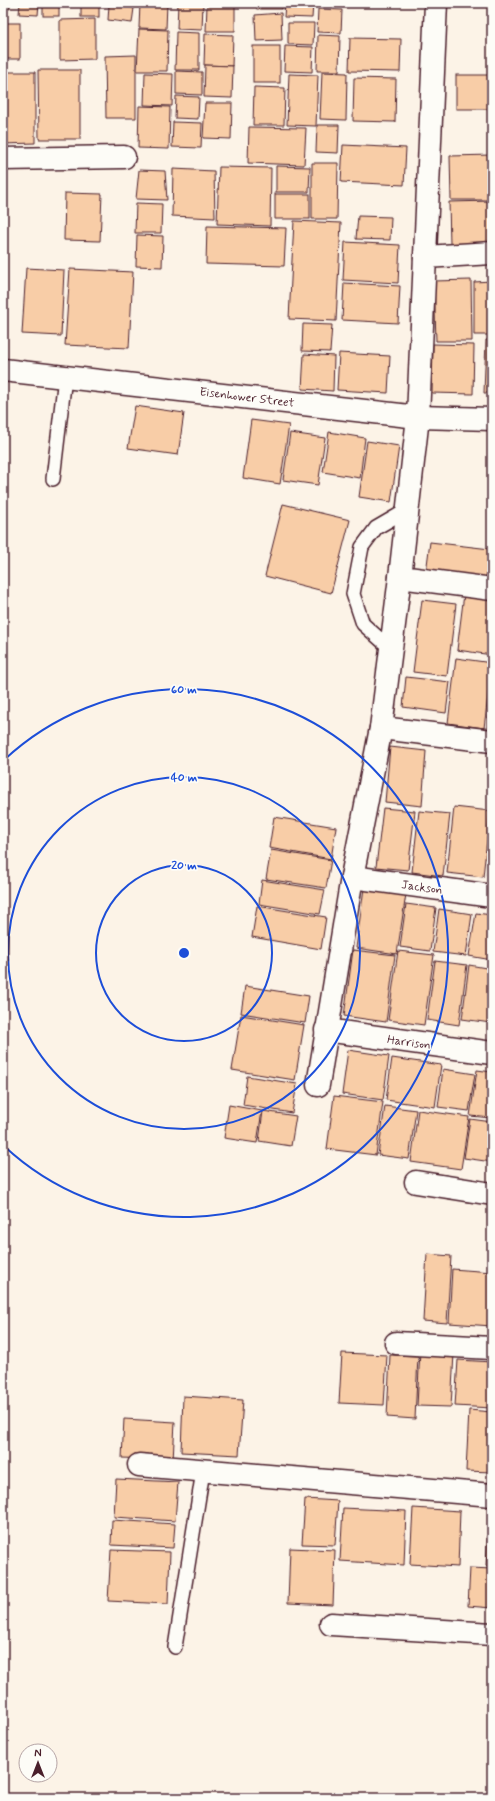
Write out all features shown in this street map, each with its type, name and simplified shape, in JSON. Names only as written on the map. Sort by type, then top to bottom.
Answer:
[{"type":"street","points":[[318,1085],[352,877],[381,728],[418,417],[436,3]]},
{"type":"street","points":[[3,159],[124,157]]},
{"type":"street","points":[[425,257],[492,253]]},
{"type":"street","name":"Eisenhower Street","points":[[3,370],[418,417],[492,419]]},
{"type":"street","points":[[400,578],[492,589]]},
{"type":"street","points":[[381,728],[492,741]]},
{"type":"street","name":"Jackson","points":[[352,877],[492,896]]},
{"type":"street","name":"Harrison","points":[[326,1030],[492,1053]]},
{"type":"street","points":[[416,1182],[492,1194]]},
{"type":"street","points":[[396,1343],[492,1348]]},
{"type":"street","points":[[139,1465],[492,1495]]},
{"type":"street","points":[[331,1624],[492,1634]]},
{"type":"lane","points":[[53,479],[65,376]]},
{"type":"lane","points":[[391,650],[363,624],[353,594],[362,547],[376,528],[407,510]]},
{"type":"lane","points":[[175,1647],[203,1471]]},
{"type":"building","points":[[3,3],[9,3],[9,9],[3,9]]},
{"type":"building","points":[[20,3],[39,3],[38,15],[19,14]]},
{"type":"building","points":[[43,3],[59,3],[59,16],[43,16]]},
{"type":"building","points":[[81,3],[99,3],[99,17],[81,17]]},
{"type":"building","points":[[140,3],[167,3],[166,29],[139,28]]},
{"type":"building","points":[[178,3],[203,3],[202,30],[177,29]]},
{"type":"building","points":[[257,3],[282,3],[282,9],[257,9]]},
{"type":"building","points":[[285,3],[313,3],[312,18],[284,17]]},
{"type":"building","points":[[319,3],[346,3],[346,7],[318,6]]},
{"type":"building","points":[[109,5],[134,8],[132,23],[108,20]]},
{"type":"building","points":[[207,5],[235,6],[235,31],[206,31]]},
{"type":"building","points":[[318,9],[342,10],[341,33],[317,32]]},
{"type":"building","points":[[281,13],[282,40],[256,41],[255,15]]},
{"type":"building","points":[[95,19],[95,59],[60,60],[60,20]]},
{"type":"building","points":[[3,23],[20,23],[20,59],[3,59]]},
{"type":"building","points":[[288,23],[314,23],[313,45],[288,44]]},
{"type":"building","points":[[139,29],[168,30],[167,71],[137,71]]},
{"type":"building","points":[[176,32],[199,33],[199,70],[175,70]]},
{"type":"building","points":[[205,34],[233,35],[232,66],[204,65]]},
{"type":"building","points":[[318,35],[340,36],[339,71],[317,71]]},
{"type":"building","points":[[350,38],[401,39],[400,72],[349,71]]},
{"type":"building","points":[[253,46],[280,46],[280,83],[253,83]]},
{"type":"building","points":[[285,46],[313,47],[312,72],[284,71]]},
{"type":"building","points":[[136,55],[136,118],[106,118],[105,56]]},
{"type":"building","points":[[205,65],[233,66],[232,98],[204,97]]},
{"type":"building","points":[[38,70],[80,70],[80,139],[39,139]]},
{"type":"building","points":[[176,71],[202,72],[202,95],[176,94]]},
{"type":"building","points":[[3,72],[35,72],[35,143],[3,144]]},
{"type":"building","points":[[322,72],[347,73],[346,120],[320,119]]},
{"type":"building","points":[[145,73],[173,74],[172,106],[144,105]]},
{"type":"building","points":[[289,74],[318,75],[316,126],[287,125]]},
{"type":"building","points":[[456,75],[492,75],[492,109],[456,109]]},
{"type":"building","points":[[354,78],[396,79],[395,122],[353,121]]},
{"type":"building","points":[[254,87],[285,88],[284,125],[253,125]]},
{"type":"building","points":[[176,96],[199,97],[198,119],[175,118]]},
{"type":"building","points":[[205,103],[232,103],[231,139],[203,138]]},
{"type":"building","points":[[139,106],[170,107],[169,149],[138,148]]},
{"type":"building","points":[[173,122],[202,123],[201,148],[172,147]]},
{"type":"building","points":[[317,125],[339,125],[338,153],[316,152]]},
{"type":"building","points":[[249,127],[306,128],[304,165],[248,163]]},
{"type":"building","points":[[343,145],[406,148],[404,185],[341,182]]},
{"type":"building","points":[[492,155],[492,200],[451,200],[450,156]]},
{"type":"building","points":[[312,163],[338,163],[337,219],[312,219]]},
{"type":"building","points":[[276,166],[310,167],[309,192],[276,192]]},
{"type":"building","points":[[219,167],[271,168],[270,226],[217,224]]},
{"type":"building","points":[[173,169],[214,171],[215,218],[172,216]]},
{"type":"building","points":[[139,170],[165,171],[167,200],[136,199]]},
{"type":"building","points":[[65,193],[102,194],[100,241],[64,240]]},
{"type":"building","points":[[275,194],[310,194],[310,219],[275,219]]},
{"type":"building","points":[[492,201],[492,243],[450,244],[449,202]]},
{"type":"building","points":[[136,203],[162,204],[161,233],[135,233]]},
{"type":"building","points":[[358,216],[391,217],[390,240],[356,239]]},
{"type":"building","points":[[294,221],[341,223],[336,321],[289,319]]},
{"type":"building","points":[[207,226],[286,228],[284,266],[206,264]]},
{"type":"building","points":[[137,235],[163,236],[162,267],[136,266]]},
{"type":"building","points":[[345,242],[400,245],[398,283],[343,280]]},
{"type":"building","points":[[26,268],[64,270],[61,336],[22,334]]},
{"type":"building","points":[[70,269],[133,272],[129,348],[65,345]]},
{"type":"building","points":[[471,280],[472,341],[436,341],[434,281]]},
{"type":"building","points":[[492,281],[492,335],[474,335],[474,282]]},
{"type":"building","points":[[344,283],[400,286],[398,323],[342,320]]},
{"type":"building","points":[[303,324],[332,325],[330,352],[302,351]]},
{"type":"building","points":[[486,340],[492,340],[492,393],[484,393]]},
{"type":"building","points":[[433,344],[474,345],[473,394],[432,393]]},
{"type":"building","points":[[339,353],[390,356],[388,393],[337,390]]},
{"type":"building","points":[[304,354],[334,356],[333,391],[302,389]]},
{"type":"building","points":[[135,406],[184,413],[178,455],[128,448]]},
{"type":"building","points":[[251,420],[289,425],[280,484],[243,478]]},
{"type":"building","points":[[329,432],[365,438],[360,478],[323,472]]},
{"type":"building","points":[[290,433],[325,438],[318,485],[283,480]]},
{"type":"building","points":[[367,441],[399,446],[391,502],[359,497]]},
{"type":"building","points":[[283,504],[350,520],[331,593],[265,576]]},
{"type":"building","points":[[430,542],[490,549],[486,580],[426,573]]},
{"type":"building","points":[[464,594],[492,597],[492,655],[457,650]]},
{"type":"building","points":[[422,600],[456,604],[447,676],[413,672]]},
{"type":"building","points":[[456,658],[492,663],[484,728],[448,723]]},
{"type":"building","points":[[406,677],[450,682],[446,713],[403,707]]},
{"type":"building","points":[[492,685],[492,718],[488,718]]},
{"type":"building","points":[[390,747],[426,751],[422,806],[385,802]]},
{"type":"building","points":[[454,807],[490,811],[483,877],[447,873]]},
{"type":"building","points":[[383,808],[415,811],[408,870],[376,867]]},
{"type":"building","points":[[419,811],[450,814],[443,876],[412,872]]},
{"type":"building","points":[[274,817],[336,827],[331,859],[269,848]]},
{"type":"building","points":[[492,826],[492,875],[487,875]]},
{"type":"building","points":[[271,850],[331,860],[326,888],[266,879]]},
{"type":"building","points":[[262,880],[325,890],[320,914],[259,904]]},
{"type":"building","points":[[364,888],[406,894],[397,954],[356,948]]},
{"type":"building","points":[[406,904],[436,908],[430,951],[400,947]]},
{"type":"building","points":[[257,906],[326,917],[321,949],[252,937]]},
{"type":"building","points":[[439,909],[472,914],[466,956],[433,952]]},
{"type":"building","points":[[476,913],[492,915],[492,960],[469,956]]},
{"type":"building","points":[[353,950],[395,955],[386,1022],[344,1016]]},
{"type":"building","points":[[398,951],[434,955],[424,1025],[388,1020]]},
{"type":"building","points":[[435,961],[467,965],[459,1025],[427,1020]]},
{"type":"building","points":[[469,965],[492,969],[491,1023],[462,1019]]},
{"type":"building","points":[[245,986],[309,996],[305,1023],[241,1013]]},
{"type":"building","points":[[241,1015],[304,1025],[295,1080],[232,1070]]},
{"type":"building","points":[[348,1050],[389,1056],[383,1100],[342,1094]]},
{"type":"building","points":[[392,1058],[441,1065],[435,1107],[386,1100]]},
{"type":"building","points":[[443,1069],[475,1074],[469,1111],[438,1107]]},
{"type":"building","points":[[477,1070],[492,1072],[492,1118],[470,1116]]},
{"type":"building","points":[[247,1076],[297,1084],[292,1113],[243,1105]]},
{"type":"building","points":[[334,1096],[383,1102],[376,1155],[327,1149]]},
{"type":"building","points":[[229,1105],[262,1111],[257,1143],[224,1138]]},
{"type":"building","points":[[385,1106],[416,1110],[409,1159],[378,1155]]},
{"type":"building","points":[[418,1110],[469,1117],[461,1169],[411,1162]]},
{"type":"building","points":[[263,1111],[296,1116],[291,1146],[259,1141]]},
{"type":"building","points":[[470,1119],[492,1122],[492,1162],[464,1158]]},
{"type":"building","points":[[427,1254],[451,1256],[447,1323],[423,1321]]},
{"type":"building","points":[[452,1269],[492,1272],[492,1326],[449,1323]]},
{"type":"building","points":[[420,1351],[454,1353],[451,1407],[417,1406]]},
{"type":"building","points":[[342,1353],[387,1355],[384,1405],[339,1403]]},
{"type":"building","points":[[390,1355],[418,1356],[415,1419],[387,1417]]},
{"type":"building","points":[[458,1360],[492,1362],[492,1408],[455,1406]]},
{"type":"building","points":[[183,1396],[243,1400],[239,1455],[181,1452]]},
{"type":"building","points":[[469,1410],[492,1412],[492,1472],[466,1471]]},
{"type":"building","points":[[124,1419],[175,1422],[173,1460],[122,1458]]},
{"type":"building","points":[[116,1479],[178,1482],[175,1521],[114,1517]]},
{"type":"building","points":[[305,1499],[338,1501],[335,1545],[302,1544]]},
{"type":"building","points":[[343,1508],[406,1511],[404,1565],[340,1561]]},
{"type":"building","points":[[413,1508],[460,1511],[458,1567],[410,1564]]},
{"type":"building","points":[[489,1513],[492,1513],[492,1566],[486,1566]]},
{"type":"building","points":[[112,1520],[175,1524],[173,1548],[111,1545]]},
{"type":"building","points":[[290,1548],[335,1550],[333,1605],[288,1603]]},
{"type":"building","points":[[111,1550],[170,1552],[168,1604],[108,1601]]},
{"type":"building","points":[[470,1568],[492,1569],[492,1608],[468,1606]]}]
